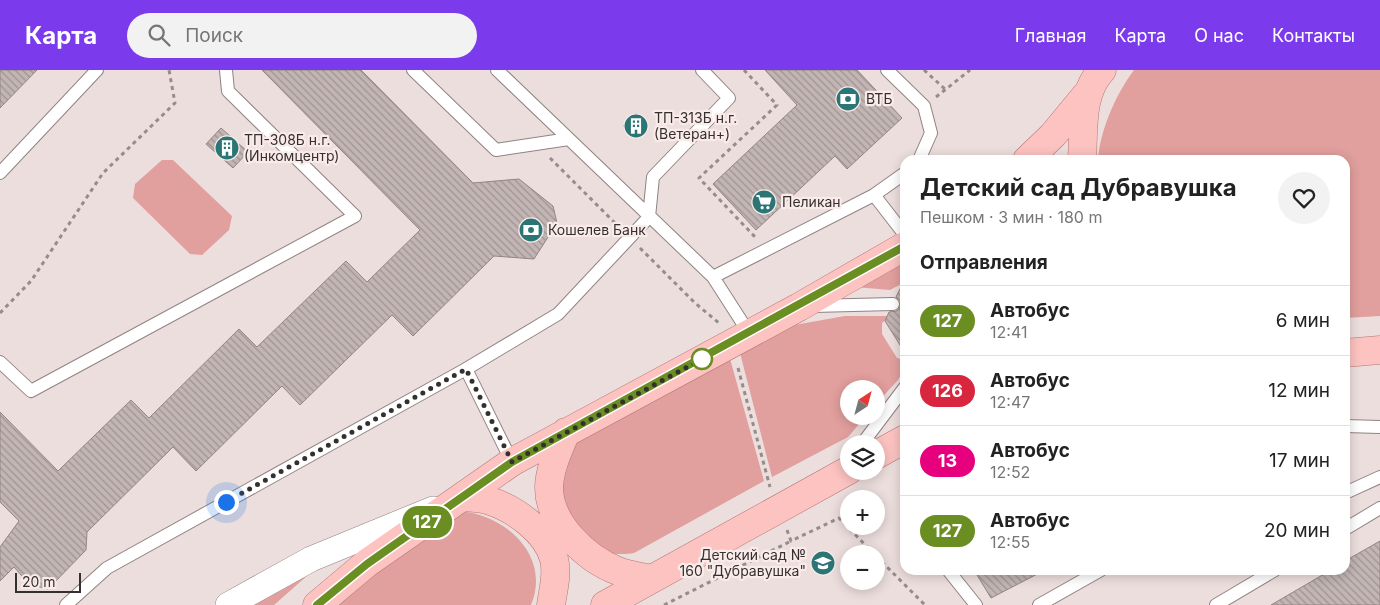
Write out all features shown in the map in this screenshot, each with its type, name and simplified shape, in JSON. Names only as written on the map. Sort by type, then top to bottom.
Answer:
[{"type":"main road","points":[[1031,155],[1053,135],[1086,96],[1095,78],[1102,70]]},
{"type":"main road","points":[[1082,155],[1086,96]]},
{"type":"main road","points":[[317,605],[367,564],[512,462],[900,249]]},
{"type":"main road","points":[[1350,353],[1380,350]]},
{"type":"main road","points":[[566,432],[555,456],[549,487],[554,511],[563,531],[588,555],[617,571],[652,579]]},
{"type":"main road","points":[[885,450],[900,442]]},
{"type":"main road","points":[[605,605],[840,472]]},
{"type":"main road","points":[[463,496],[490,501],[519,516],[545,540],[554,559],[555,582],[551,605]]},
{"type":"street","points":[[228,605],[311,560],[463,496]]},
{"type":"lane","points":[[0,174],[97,70]]},
{"type":"lane","points":[[0,362],[31,391],[355,216],[228,92],[226,70]]},
{"type":"lane","points":[[413,70],[496,150],[568,139]]},
{"type":"lane","points":[[497,70],[712,278],[749,333]]},
{"type":"lane","points":[[66,605],[107,568],[466,369],[558,314],[649,216],[653,177],[729,98],[702,70]]},
{"type":"lane","points":[[887,70],[924,106],[931,133],[922,155]]},
{"type":"lane","points":[[712,278],[874,195],[900,177]]},
{"type":"lane","points":[[874,195],[900,229]]},
{"type":"lane","points":[[799,306],[893,304]]},
{"type":"lane","points":[[466,369],[512,462]]},
{"type":"lane","points":[[869,435],[900,394]]},
{"type":"lane","points":[[1350,426],[1380,427]]},
{"type":"lane","points":[[1350,492],[1380,477]]},
{"type":"lane","points":[[1350,526],[1380,508]]},
{"type":"lane","points":[[952,575],[976,605]]},
{"type":"lane","points":[[1039,605],[1092,575]]},
{"type":"lane","points":[[1216,605],[1267,575]]},
{"type":"path","points":[[0,313],[31,281],[104,173],[175,103],[169,70]]},
{"type":"path","points":[[744,70],[777,105],[699,178],[766,249]]},
{"type":"path","points":[[924,70],[946,90],[970,70]]},
{"type":"path","points":[[664,605],[791,541]]},
{"type":"path","points":[[885,565],[925,605]]},
{"type":"shaded area","points":[[1134,70],[1380,70],[1380,316],[1350,318],[1350,155],[1098,155],[1110,113]]},
{"type":"shaded area","points":[[162,160],[173,160],[232,216],[229,230],[202,255],[190,254],[133,198],[135,184]]},
{"type":"shaded area","points":[[900,261],[900,285],[890,290],[855,287]]},
{"type":"shaded area","points":[[845,316],[890,316],[882,323],[882,334],[897,358],[900,359],[900,377],[885,394],[885,380],[840,380],[840,425],[858,425],[850,435],[840,435],[840,441],[772,477],[739,349],[783,327]]},
{"type":"shaded area","points":[[729,355],[764,481],[634,553],[611,553],[594,546],[562,518],[563,457],[573,444]]},
{"type":"shaded area","points":[[456,511],[474,513],[491,519],[506,528],[519,540],[529,554],[535,569],[536,587],[531,605],[337,605],[442,519]]},
{"type":"shaded area","points":[[308,575],[274,605],[253,605]]},
{"type":"building","points":[[0,70],[37,70],[0,108]]},
{"type":"building","points":[[262,70],[361,70],[473,183],[519,179],[553,206],[557,223],[534,259],[494,256],[413,336],[392,315],[300,405],[282,386],[196,471],[173,447],[87,532],[86,550],[48,589],[29,584],[14,567],[0,581],[0,547],[19,521],[0,502],[0,412],[58,471],[131,400],[149,418],[239,329],[257,347],[346,261],[367,282],[420,230]]},
{"type":"building","points":[[765,70],[857,70],[902,118],[847,169],[835,156],[756,230],[713,184],[797,105]]},
{"type":"building","name":"ТП-313Б н.г. (Ветеран+)","points":[[636,113],[648,125],[636,138],[623,126]]},
{"type":"building","name":"ТП-308Б н.г. (Инкомцентр)","points":[[221,128],[248,152],[233,168],[206,144]]},
{"type":"building","points":[[900,289],[900,300],[896,297]]},
{"type":"building","points":[[900,307],[900,345],[885,321],[889,312],[897,311]]},
{"type":"building","points":[[1380,541],[1380,605],[1271,605],[1322,575],[1350,575],[1350,558]]},
{"type":"building","points":[[977,575],[1035,575],[991,598]]},
{"type":"bus line","name":"127","points":[[317,605],[367,564],[512,462],[900,249]]},
{"type":"place","name":"ВТБ","points":[[848,99]]},
{"type":"place","name":"ТП-313Б н.г. (Ветеран+)","points":[[636,126]]},
{"type":"place","name":"ТП-308Б н.г. (Инкомцентр)","points":[[227,148]]},
{"type":"place","name":"Пеликан","points":[[764,202]]},
{"type":"place","name":"Кошелев Банк","points":[[531,230]]},
{"type":"place","name":"Детский сад № 160 \"Дубравушка\"","points":[[823,563]]},
{"type":"route","points":[[226,502],[466,369],[512,462],[702,359]]}]
